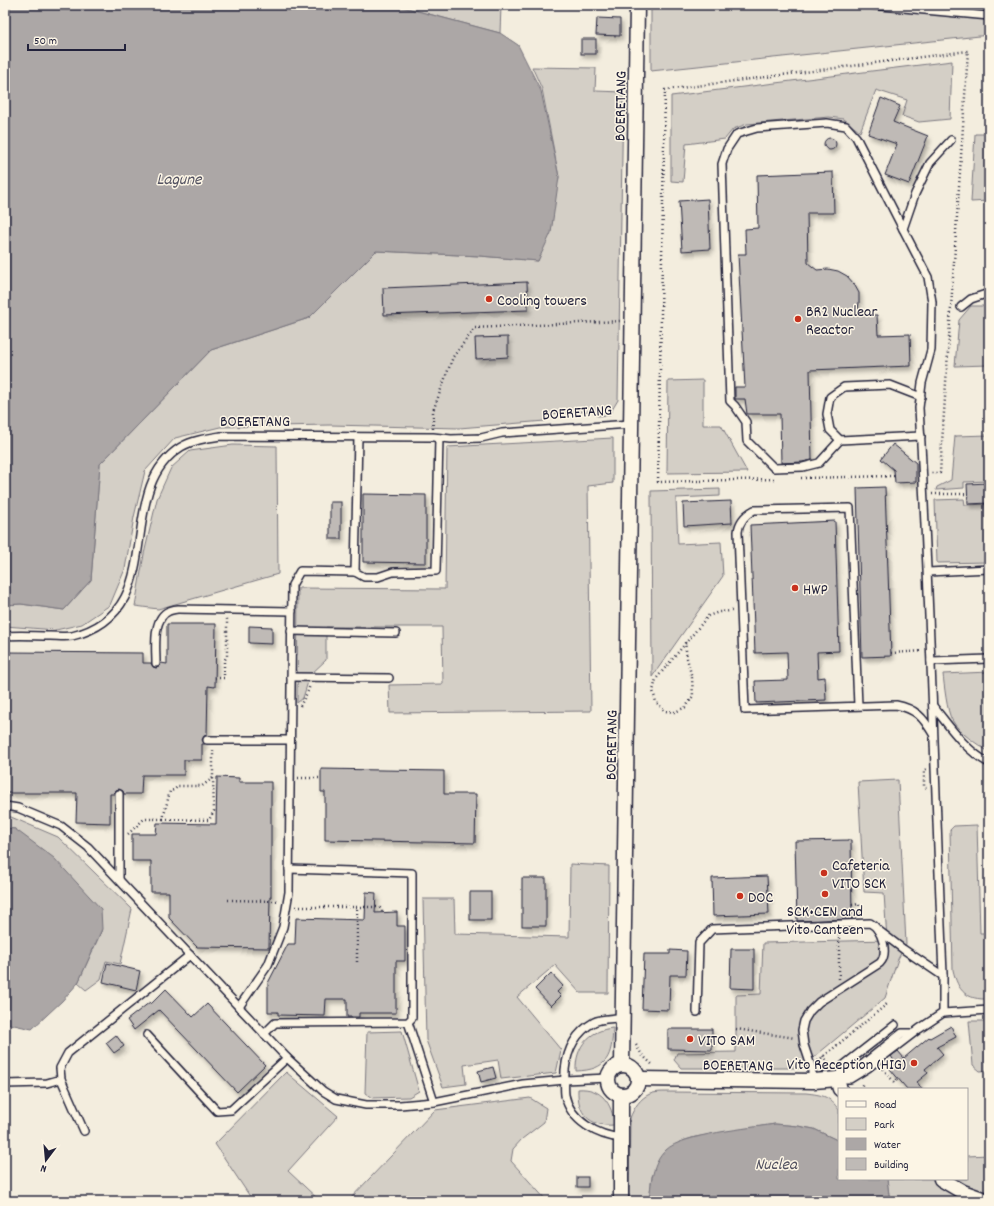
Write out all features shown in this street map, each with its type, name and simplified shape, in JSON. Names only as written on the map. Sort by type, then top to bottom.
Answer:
[{"type":"street","name":"BOERETANG","points":[[622,1065],[624,1017],[630,424],[637,5]]},
{"type":"street","points":[[622,1065],[632,1068],[638,1080],[631,1092],[622,1095],[613,1091],[610,1087],[608,1078],[614,1067],[622,1065]]},
{"type":"street","name":"BOERETANG","points":[[638,1080],[812,1081],[839,1084]]},
{"type":"street","points":[[621,1201],[622,1095]]},
{"type":"street","points":[[943,1180],[963,1192],[988,1201]]},
{"type":"lane","points":[[870,5],[989,16]]},
{"type":"lane","points":[[921,436],[840,440],[819,464],[803,467],[774,468],[747,441],[746,422],[730,401],[722,164],[726,149],[737,134],[757,128],[827,123],[846,126],[856,137],[928,277],[932,302],[931,350],[922,383],[919,408],[921,436],[928,572],[943,976],[943,1013],[989,1010]]},
{"type":"lane","points":[[903,229],[915,194],[930,163],[951,140]]},
{"type":"lane","points":[[961,307],[971,299],[989,293]]},
{"type":"lane","points":[[840,440],[830,430],[827,414],[830,396],[844,387],[890,385],[921,397]]},
{"type":"lane","name":"BOERETANG","points":[[5,636],[70,636],[91,630],[108,619],[122,604],[132,580],[148,490],[158,471],[169,457],[181,447],[201,439],[221,436],[451,439],[481,438],[502,433],[630,424]]},
{"type":"lane","points":[[355,572],[358,437]]},
{"type":"lane","points":[[239,1007],[268,966],[283,927],[289,892],[292,586],[300,571],[355,572],[364,577],[378,577],[393,572],[436,572],[436,438]]},
{"type":"lane","points":[[858,706],[850,508],[754,510],[747,514],[739,526],[738,532],[745,710],[896,705],[908,708],[920,715],[934,736]]},
{"type":"lane","points":[[928,572],[989,569]]},
{"type":"lane","points":[[156,663],[156,630],[160,618],[167,611],[178,609],[292,611]]},
{"type":"lane","points":[[291,631],[396,632]]},
{"type":"lane","points":[[931,661],[989,659]]},
{"type":"lane","points":[[291,677],[388,678]]},
{"type":"lane","points":[[932,706],[961,740],[980,758],[989,763]]},
{"type":"lane","points":[[210,740],[290,740]]},
{"type":"lane","points":[[119,794],[119,879]]},
{"type":"lane","points":[[5,806],[18,808],[61,826],[88,847],[287,1058],[323,1091],[336,1099],[366,1105],[400,1105],[434,1102],[509,1087],[565,1080],[608,1078]]},
{"type":"lane","points":[[264,1034],[275,1023],[408,1022],[412,1018],[412,873],[289,869]]},
{"type":"lane","points":[[697,1012],[699,943],[712,929],[870,924],[875,926],[903,949],[943,976]]},
{"type":"lane","points":[[812,1081],[812,1069],[803,1039],[802,1030],[804,1021],[810,1011],[819,1002],[883,960],[885,949],[878,929]]},
{"type":"lane","points":[[84,1131],[61,1079],[60,1068],[68,1053],[190,955]]},
{"type":"lane","name":"BOERETANG","points":[[839,1084],[902,1033],[914,1033],[943,1013]]},
{"type":"lane","points":[[622,1138],[602,1135],[587,1127],[573,1113],[565,1096],[565,1080],[566,1064],[570,1048],[579,1033],[595,1021],[624,1017]]},
{"type":"lane","points":[[408,1022],[434,1102]]},
{"type":"lane","points":[[839,1084],[844,1065],[896,1025]]},
{"type":"lane","points":[[147,1035],[217,1111],[231,1110],[287,1058]]},
{"type":"lane","points":[[5,1084],[47,1083],[61,1079]]},
{"type":"path","points":[[776,479],[658,482],[665,90],[968,51],[940,473],[923,473]]},
{"type":"path","points":[[436,438],[433,411],[453,357],[475,328],[632,320]]},
{"type":"path","points":[[800,478],[894,476]]},
{"type":"path","points":[[924,494],[968,494]]},
{"type":"path","points":[[215,678],[224,678],[224,661],[227,656],[227,610]]},
{"type":"path","points":[[685,642],[692,678],[692,696],[686,707],[675,712],[665,711],[656,702],[653,691],[656,679],[685,642],[708,616],[719,612],[740,611]]},
{"type":"path","points":[[891,653],[930,651]]},
{"type":"path","points":[[290,714],[303,703],[312,677]]},
{"type":"path","points":[[120,843],[144,819],[208,820],[214,811],[210,740]]},
{"type":"path","points":[[163,819],[170,791],[174,790],[178,786],[202,786],[213,778]]},
{"type":"path","points":[[290,778],[321,778]]},
{"type":"path","points":[[228,900],[287,904],[379,907],[382,910],[382,913]]},
{"type":"path","points":[[852,905],[859,904],[860,924]]},
{"type":"path","points":[[357,907],[357,962]]},
{"type":"path","points":[[839,924],[839,989]]},
{"type":"path","points":[[813,1065],[887,1004]]},
{"type":"path","points":[[736,1029],[803,1039]]},
{"type":"path","points":[[635,1043],[647,1061],[660,1070]]},
{"type":"path","points":[[882,1068],[894,1082],[898,1079]]},
{"type":"green space","points":[[395,5],[628,5],[628,7],[501,6],[500,33]]},
{"type":"green space","points":[[651,5],[989,5],[989,35],[651,71]]},
{"type":"green space","points":[[952,61],[950,119],[919,122],[902,116],[907,100],[876,90],[860,132],[844,119],[829,117],[747,124],[733,129],[725,139],[686,144],[683,182],[671,181],[671,96]]},
{"type":"green space","points":[[532,67],[596,68],[595,91],[623,92],[618,400],[609,415],[597,416],[592,411],[550,414],[545,421],[459,428],[330,425],[220,427],[175,438],[145,471],[134,517],[125,569],[110,605],[82,624],[56,630],[5,626],[5,605],[21,604],[64,610],[91,580],[100,464],[211,350],[309,318],[376,251],[480,256],[538,261],[559,177],[542,89]]},
{"type":"green space","points":[[975,134],[989,134],[989,201],[971,202]]},
{"type":"green space","points":[[971,306],[989,306],[989,365],[955,366],[959,320]]},
{"type":"green space","points":[[703,380],[703,425],[721,425],[747,472],[667,473],[668,381]]},
{"type":"green space","points":[[989,435],[989,481],[964,482],[964,488],[936,490],[937,487],[951,480],[955,436]]},
{"type":"green space","points":[[613,438],[613,483],[588,486],[591,711],[390,713],[389,685],[443,684],[442,627],[326,627],[326,660],[310,675],[303,698],[297,703],[298,588],[445,589],[447,447]]},
{"type":"green space","points":[[233,445],[277,446],[278,574],[158,609],[135,606],[144,554],[157,499],[171,468],[190,451]]},
{"type":"green space","points":[[720,489],[720,496],[676,498],[678,544],[721,542],[723,576],[652,677],[651,491]]},
{"type":"green space","points":[[964,499],[965,505],[989,504],[989,562],[937,563],[935,500]]},
{"type":"green space","points":[[989,672],[989,752],[964,734],[952,720],[947,705],[943,674]]},
{"type":"green space","points":[[898,780],[906,944],[898,959],[885,998],[801,1068],[681,1068],[674,1060],[677,1053],[736,1052],[736,995],[761,994],[763,943],[887,940],[884,893],[864,892],[858,782]]},
{"type":"green space","points":[[5,816],[11,817],[58,837],[132,909],[120,964],[106,961],[101,979],[86,990],[78,983],[102,930],[15,829],[5,828]]},
{"type":"green space","points":[[977,825],[980,933],[989,933],[989,999],[974,998],[964,993],[958,984],[953,970],[950,830],[954,826]]},
{"type":"green space","points":[[570,864],[609,866],[608,993],[580,993],[555,965],[517,997],[561,1050],[556,1073],[501,1079],[498,1060],[464,1065],[466,1084],[443,1087],[426,1040],[423,899],[454,899],[455,934],[569,937]]},
{"type":"green space","points":[[969,1021],[989,1021],[989,1070],[980,1071],[973,1065]]},
{"type":"green space","points":[[613,1028],[611,1046],[606,1060],[595,1068],[576,1071],[578,1054],[586,1041],[597,1032]]},
{"type":"green space","points":[[402,1031],[419,1091],[409,1097],[372,1098],[365,1093],[367,1032]]},
{"type":"green space","points":[[286,1072],[338,1116],[288,1171],[320,1201],[253,1201],[215,1144]]},
{"type":"green space","points":[[578,1089],[593,1091],[604,1098],[611,1110],[614,1125],[598,1124],[586,1117],[582,1111],[578,1098]]},
{"type":"green space","points":[[652,1093],[806,1093],[825,1097],[829,1099],[838,1109],[838,1141],[814,1129],[775,1124],[695,1137],[679,1142],[652,1176],[649,1201],[629,1201],[630,1118],[635,1107],[643,1098]]},
{"type":"green space","points":[[530,1098],[546,1108],[544,1122],[522,1139],[513,1149],[511,1161],[547,1201],[348,1201],[435,1110]]},
{"type":"green space","points":[[989,1155],[989,1201],[894,1201],[889,1195],[887,1180],[968,1180],[968,1156]]},
{"type":"water","name":"Lagune","points":[[5,5],[395,5],[500,33],[518,45],[541,91],[559,177],[551,233],[538,261],[480,256],[376,251],[309,318],[211,350],[100,464],[91,580],[64,610],[21,604],[5,605]]},
{"type":"water","points":[[5,828],[15,829],[54,858],[101,909],[102,929],[78,983],[62,1001],[32,1029],[5,1023]]},
{"type":"water","name":"Nuclea","points":[[775,1124],[814,1129],[838,1141],[838,1180],[887,1180],[889,1195],[894,1201],[649,1201],[655,1167],[661,1155],[666,1150],[674,1144],[686,1140],[718,1132]]},
{"type":"building","points":[[597,18],[620,19],[620,36],[596,35]]},
{"type":"building","points":[[581,39],[596,39],[596,54],[581,54]]},
{"type":"building","points":[[881,98],[900,106],[893,122],[928,136],[909,184],[885,175],[897,144],[868,134]]},
{"type":"building","points":[[828,138],[832,138],[836,144],[832,150],[828,150],[824,146],[824,142]]},
{"type":"building","name":"BR2 Nuclear Reactor","points":[[833,172],[834,213],[807,213],[808,263],[817,270],[828,269],[838,271],[847,276],[859,293],[857,315],[877,315],[878,335],[910,334],[911,366],[810,370],[812,460],[781,463],[780,414],[747,414],[745,399],[735,399],[735,387],[745,387],[738,254],[746,254],[745,229],[758,228],[757,175]]},
{"type":"building","points":[[708,199],[710,249],[682,251],[679,201]]},
{"type":"building","name":"Cooling towers","points":[[527,282],[528,310],[384,315],[383,288]]},
{"type":"building","points":[[508,337],[508,357],[476,359],[475,338]]},
{"type":"building","points":[[893,444],[916,463],[916,482],[895,483],[894,470],[881,459]]},
{"type":"building","points":[[989,483],[989,503],[968,504],[967,484]]},
{"type":"building","points":[[885,487],[891,656],[862,657],[857,488]]},
{"type":"building","points":[[363,494],[426,495],[426,563],[363,562]]},
{"type":"building","points":[[731,501],[732,523],[684,526],[683,503]]},
{"type":"building","points":[[330,502],[341,502],[341,539],[330,539]]},
{"type":"building","name":"HWP","points":[[835,521],[839,651],[817,652],[818,678],[825,677],[826,700],[756,703],[755,681],[788,680],[787,652],[755,653],[750,525]]},
{"type":"building","points":[[167,624],[216,624],[215,687],[208,686],[207,735],[204,736],[202,740],[205,744],[202,744],[202,760],[184,760],[184,775],[142,775],[141,794],[124,794],[123,791],[119,789],[116,790],[114,794],[110,794],[110,823],[76,822],[77,793],[5,793],[5,652],[143,653],[143,663],[151,663],[153,667],[156,668],[159,667],[161,663],[167,664]]},
{"type":"building","points":[[249,626],[272,627],[272,644],[249,643]]},
{"type":"building","points":[[321,769],[444,771],[444,794],[476,794],[475,843],[325,840],[325,792],[321,792]]},
{"type":"building","points":[[217,777],[239,778],[239,782],[271,782],[271,897],[269,948],[197,947],[169,918],[169,892],[151,892],[151,861],[132,861],[132,834],[156,834],[157,823],[216,824]]},
{"type":"building","name":"Cafeteria VITO SCK","points":[[851,840],[852,919],[797,921],[795,841]]},
{"type":"building","name":"DOC","points":[[767,876],[769,914],[713,916],[712,878]]},
{"type":"building","points":[[522,878],[546,878],[546,926],[522,926]]},
{"type":"building","points":[[366,892],[376,893],[375,913],[397,912],[397,926],[405,926],[405,961],[396,961],[396,1013],[359,1013],[359,1017],[347,1017],[347,999],[326,999],[325,1016],[278,1015],[278,1012],[268,1012],[268,983],[288,944],[295,944],[296,918],[365,920]]},
{"type":"building","points":[[470,892],[491,892],[491,920],[470,920]]},
{"type":"building","points":[[731,949],[754,949],[754,989],[730,988]]},
{"type":"building","points":[[670,950],[687,951],[686,975],[670,975],[669,1010],[642,1009],[644,954],[670,954]]},
{"type":"building","points":[[107,963],[140,971],[136,990],[103,982]]},
{"type":"building","points":[[551,973],[563,986],[557,992],[561,996],[551,1006],[535,989]]},
{"type":"building","points":[[166,989],[193,1017],[207,1004],[265,1065],[237,1092],[159,1010],[134,1030],[127,1020],[150,1002],[151,1004]]},
{"type":"building","name":"Vito Reception (HIG)","points":[[951,1026],[956,1037],[937,1047],[943,1054],[925,1069],[928,1073],[917,1082],[921,1088],[906,1088],[890,1069],[896,1064],[891,1056],[898,1051],[904,1058],[929,1037],[930,1038]]},
{"type":"building","name":"VITO SAM","points":[[668,1029],[712,1029],[712,1050],[668,1049]]},
{"type":"building","points":[[116,1035],[124,1046],[114,1053],[106,1043]]},
{"type":"building","points":[[493,1067],[496,1078],[481,1082],[478,1071]]},
{"type":"building","points":[[577,1177],[588,1177],[588,1187],[577,1187]]},
{"type":"place","name":"Cooling towers","points":[[489,299]]},
{"type":"place","name":"BR2 Nuclear Reactor","points":[[798,319]]},
{"type":"place","name":"HWP","points":[[795,588]]},
{"type":"place","name":"Cafeteria VITO SCK","points":[[824,873]]},
{"type":"place","name":"SCK•CEN and Vito Canteen","points":[[825,894]]},
{"type":"place","name":"DOC","points":[[740,896]]},
{"type":"place","name":"VITO SAM","points":[[690,1039]]},
{"type":"place","name":"Vito Reception (HIG)","points":[[914,1063]]}]
